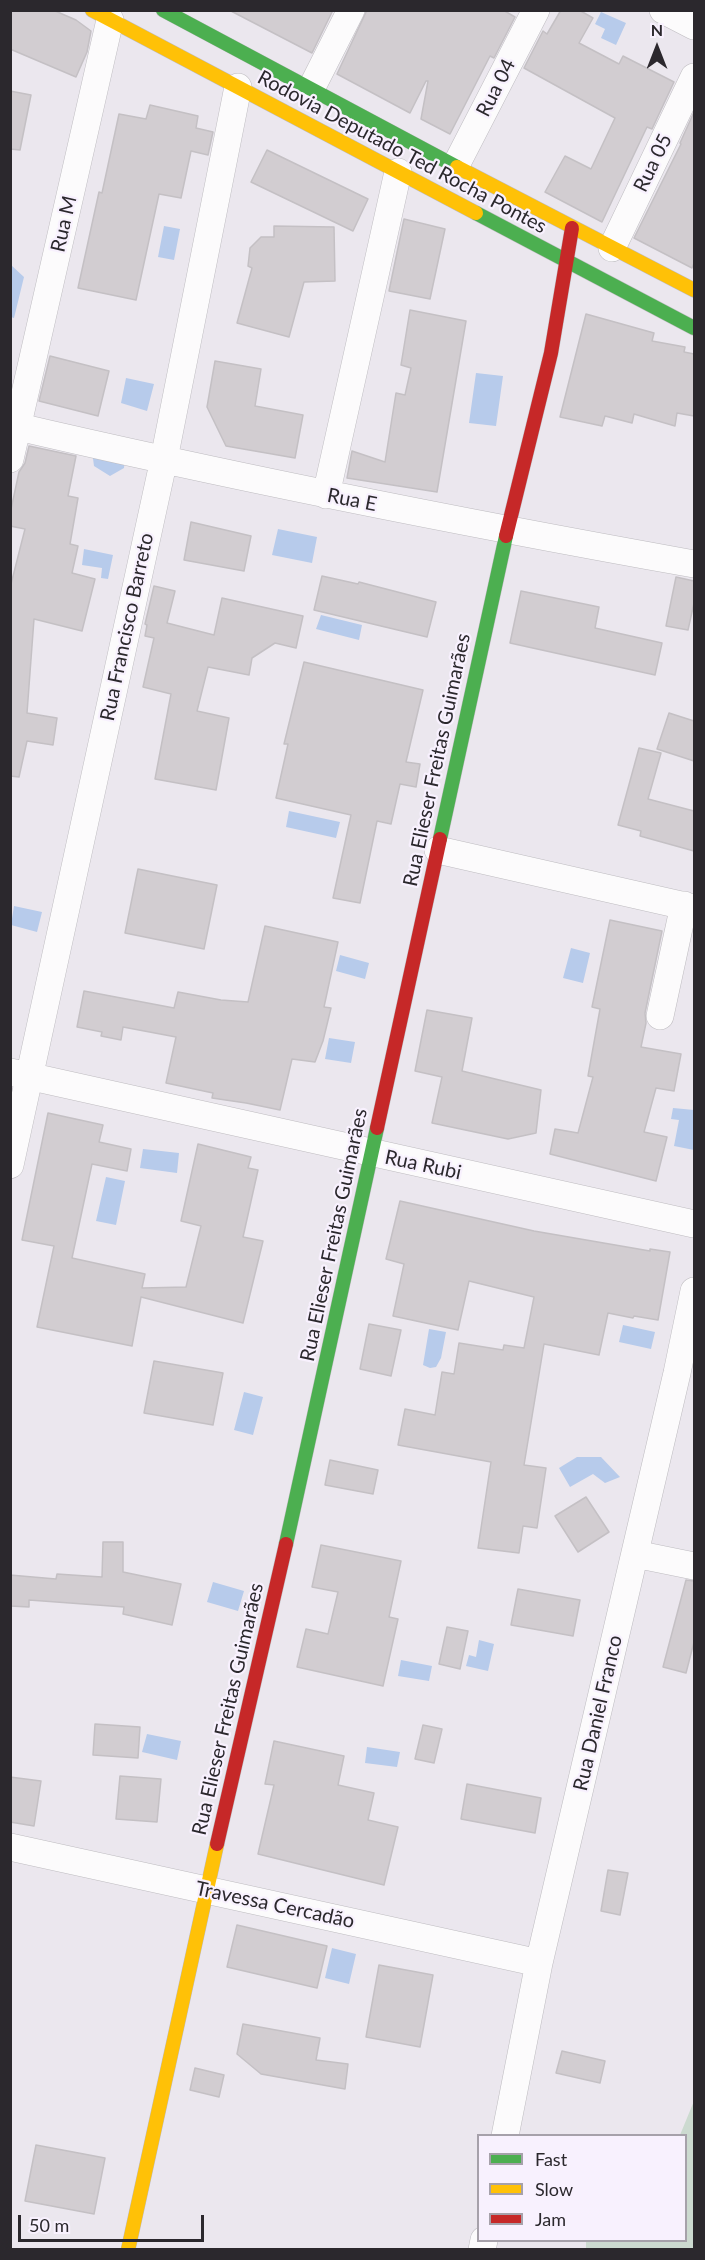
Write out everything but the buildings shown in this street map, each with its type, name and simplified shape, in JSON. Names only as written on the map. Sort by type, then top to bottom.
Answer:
[{"type":"street","name":"Rodovia Deputado Ted Rocha Pontes","points":[[164,10],[572,228],[694,290]]},
{"type":"street","points":[[312,89],[351,10]]},
{"type":"street","name":"Rua 04","points":[[456,165],[536,10]]},
{"type":"street","points":[[663,10],[694,26]]},
{"type":"street","name":"Rodovia Deputado Ted Rocha Pontes","points":[[101,15],[694,328]]},
{"type":"street","name":"Rua M","points":[[10,459],[14,426],[101,15]]},
{"type":"street","name":"Rua 05","points":[[612,248],[694,77]]},
{"type":"street","name":"Rua Francisco Barreto","points":[[10,1166],[20,1075],[164,459],[238,87]]},
{"type":"street","points":[[326,495],[398,172]]},
{"type":"street","name":"Rua Elieser Freitas Guimarães","points":[[128,2250],[206,1890],[296,1502],[507,530],[550,354],[572,228]]},
{"type":"street","name":"Rua E","points":[[14,426],[326,495],[694,564]]},
{"type":"street","points":[[438,850],[689,906],[660,1016]]},
{"type":"street","name":"Rua Rubi","points":[[20,1075],[694,1224]]},
{"type":"street","name":"Rua Daniel Franco","points":[[505,2134],[539,1963],[635,1554],[686,1375],[694,1291]]},
{"type":"street","points":[[635,1554],[694,1566]]},
{"type":"street","name":"Travessa Cercadão","points":[[10,1847],[539,1963]]},
{"type":"shaded area","points":[[694,2101],[694,2249],[586,2249],[586,2242],[687,2242],[687,2134],[680,2134]]},
{"type":"water","points":[[601,12],[626,23],[616,45],[601,38],[605,29],[595,24]]},
{"type":"water","points":[[164,226],[180,229],[174,260],[158,257]]},
{"type":"water","points":[[11,265],[24,277],[14,318],[11,317]]},
{"type":"water","points":[[476,373],[503,376],[496,426],[469,423]]},
{"type":"water","points":[[126,378],[154,384],[147,411],[121,403]]},
{"type":"water","points":[[92,451],[125,455],[124,468],[110,476],[94,466]]},
{"type":"water","points":[[278,529],[317,537],[312,563],[272,555]]},
{"type":"water","points":[[84,549],[113,555],[108,579],[101,578],[102,568],[82,565]]},
{"type":"water","points":[[321,615],[362,625],[359,640],[316,629]]},
{"type":"water","points":[[289,811],[340,822],[336,838],[286,827]]},
{"type":"water","points":[[14,906],[42,912],[37,932],[11,925]]},
{"type":"water","points":[[571,948],[590,953],[583,983],[563,978]]},
{"type":"water","points":[[340,955],[369,963],[365,979],[336,971]]},
{"type":"water","points":[[329,1038],[355,1042],[351,1063],[325,1059]]},
{"type":"water","points":[[673,1108],[694,1110],[694,1150],[674,1146],[679,1120],[671,1119]]},
{"type":"water","points":[[143,1149],[179,1153],[177,1173],[140,1168]]},
{"type":"water","points":[[106,1177],[125,1181],[116,1225],[96,1221]]},
{"type":"water","points":[[623,1325],[655,1332],[651,1349],[619,1342]]},
{"type":"water","points":[[429,1329],[446,1332],[441,1358],[436,1367],[430,1368],[423,1365]]},
{"type":"water","points":[[244,1392],[263,1397],[253,1435],[234,1430]]},
{"type":"water","points":[[577,1457],[601,1457],[620,1477],[605,1483],[593,1474],[570,1487],[559,1468]]},
{"type":"water","points":[[213,1582],[244,1591],[238,1611],[207,1602]]},
{"type":"water","points":[[479,1640],[494,1644],[488,1671],[466,1666],[469,1655],[476,1657]]},
{"type":"water","points":[[401,1660],[432,1666],[429,1681],[398,1676]]},
{"type":"water","points":[[147,1734],[181,1741],[177,1760],[142,1752]]},
{"type":"water","points":[[367,1747],[400,1752],[397,1767],[365,1763]]},
{"type":"water","points":[[332,1948],[356,1954],[349,1984],[325,1978]]},
{"type":"traffic: fast","points":[[163,10],[457,167]]},
{"type":"traffic: fast","points":[[476,213],[694,328]]},
{"type":"traffic: fast","points":[[440,839],[506,536]]},
{"type":"traffic: fast","points":[[286,1544],[377,1128]]},
{"type":"traffic: slow","points":[[92,10],[476,213]]},
{"type":"traffic: slow","points":[[457,167],[694,290]]},
{"type":"traffic: slow","points":[[128,2250],[217,1844]]},
{"type":"traffic: jam","points":[[506,536],[551,353],[572,228]]},
{"type":"traffic: jam","points":[[377,1128],[440,839]]},
{"type":"traffic: jam","points":[[217,1844],[286,1544]]}]
